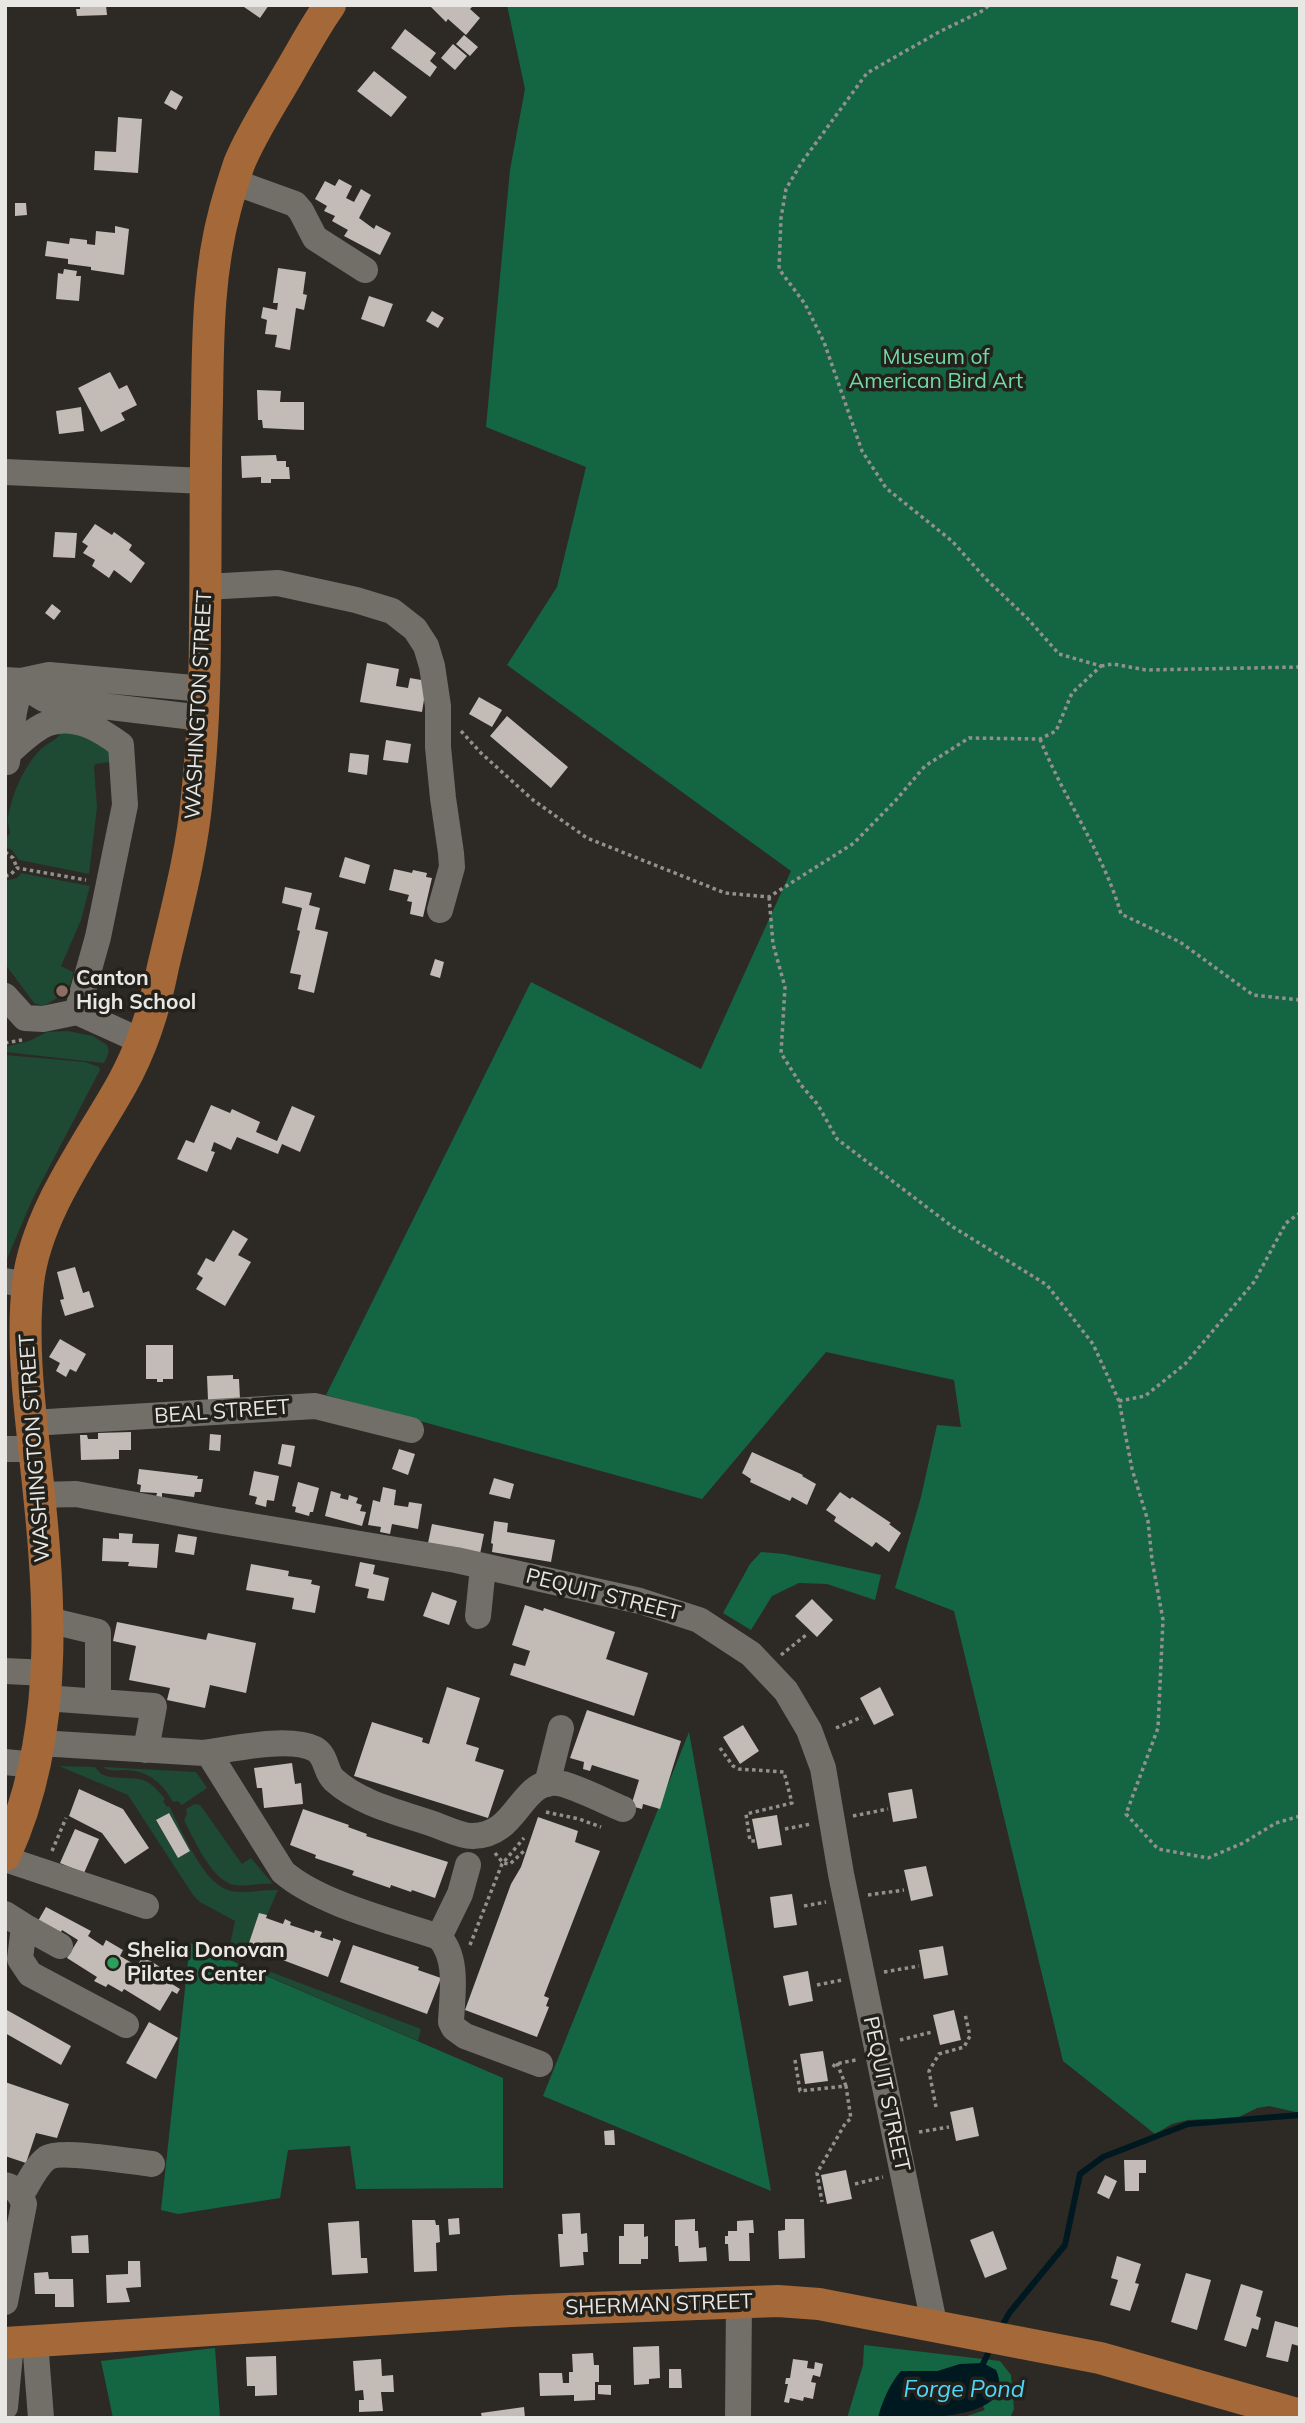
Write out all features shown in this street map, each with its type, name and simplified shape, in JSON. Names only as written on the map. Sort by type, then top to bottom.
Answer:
[{"type":"main road","name":"WASHINGTON STREET","points":[[5,1857],[19,1824],[27,1757],[46,1686],[48,1620],[38,1495],[24,1441],[27,1366],[17,1283],[94,1130],[124,1080],[141,1041],[162,973],[197,799],[203,703],[205,481],[212,267],[240,162],[330,5]]},
{"type":"main road","name":"SHERMAN STREET","points":[[17,2342],[511,2311],[778,2301],[818,2304],[1100,2358],[1251,2409],[1300,2415]]},
{"type":"street","points":[[234,182],[295,204],[315,238],[365,270]]},
{"type":"street","points":[[5,472],[205,481]]},
{"type":"street","points":[[205,587],[278,583],[392,611],[415,629],[426,646],[432,666],[438,706],[438,747],[452,867],[440,910]]},
{"type":"street","points":[[13,680],[44,699],[203,703]]},
{"type":"street","points":[[7,761],[14,712],[13,680]]},
{"type":"street","points":[[7,761],[49,723],[71,721],[98,727],[121,745],[125,806],[98,937],[77,1012]]},
{"type":"street","points":[[5,996],[15,1022],[43,1020],[77,1012],[141,1041]]},
{"type":"street","name":"BEAL STREET","points":[[24,1441],[315,1406],[411,1430]]},
{"type":"street","name":"PEQUIT STREET","points":[[38,1495],[76,1494],[483,1567],[646,1602],[699,1620],[751,1654],[786,1691],[809,1730],[823,1768],[841,1874],[935,2328]]},
{"type":"street","points":[[478,1616],[483,1567]]},
{"type":"street","points":[[48,1620],[98,1632],[98,1702]]},
{"type":"street","points":[[5,1671],[98,1702],[154,1706],[146,1750]]},
{"type":"street","points":[[547,1784],[561,1728]]},
{"type":"street","points":[[27,1757],[146,1750],[204,1753],[293,1744],[316,1750],[324,1758],[331,1777],[345,1789],[368,1802],[470,1836],[489,1834],[508,1822],[521,1802],[534,1790],[547,1784],[562,1784],[623,1809]]},
{"type":"street","points":[[204,1753],[215,1761],[283,1872],[298,1885],[320,1896],[439,1937],[446,1945],[451,1960],[451,2022],[454,2028],[465,2036],[540,2064]]},
{"type":"street","points":[[5,1857],[146,1906]]},
{"type":"street","points":[[439,1937],[460,1894],[468,1865]]},
{"type":"street","points":[[15,1920],[60,1946]]},
{"type":"street","points":[[15,1920],[20,1958],[30,1974],[126,2025]]},
{"type":"street","points":[[5,2302],[24,2204],[13,2190],[44,2160],[51,2156],[69,2155],[152,2164]]},
{"type":"street","points":[[738,2418],[739,2302]]},
{"type":"street","points":[[5,2407],[17,2342]]},
{"type":"street","points":[[17,2342],[41,2418]]},
{"type":"path","points":[[989,5],[867,73],[802,162],[786,189],[781,218],[779,269],[805,304],[824,342],[862,451],[886,488],[952,541],[985,579],[1028,619],[1059,654],[1101,666],[1113,664],[1146,670],[1300,667]]},
{"type":"path","points":[[438,706],[481,753],[533,800],[587,838],[725,893],[769,897],[854,843],[925,766],[969,738],[1040,739],[1056,731],[1072,693],[1101,666]]},
{"type":"path","points":[[1040,739],[1055,775],[1112,884],[1121,914],[1180,942],[1252,995],[1300,1000]]},
{"type":"path","points":[[5,852],[13,858],[17,868]]},
{"type":"path","points":[[17,868],[109,883]]},
{"type":"path","points":[[5,876],[17,868]]},
{"type":"path","points":[[769,897],[773,944],[785,987],[781,1053],[801,1085],[818,1105],[837,1139],[953,1227],[1046,1285],[1093,1344],[1119,1401],[1132,1469],[1148,1521],[1163,1620],[1158,1728],[1126,1814],[1158,1849],[1208,1858],[1243,1843],[1276,1823],[1300,1816]]},
{"type":"path","points":[[1119,1401],[1145,1396],[1185,1364],[1254,1282],[1286,1223],[1300,1213]]},
{"type":"path","points":[[780,1656],[806,1635]]},
{"type":"path","points":[[836,1728],[862,1717]]},
{"type":"path","points":[[720,1748],[733,1766],[739,1769],[784,1772],[792,1803],[746,1814],[750,1841],[755,1841]]},
{"type":"path","points":[[543,1812],[554,1812],[601,1827]]},
{"type":"path","points":[[43,1872],[66,1818]]},
{"type":"path","points":[[785,1829],[819,1823]]},
{"type":"path","points":[[489,1834],[492,1848],[503,1863],[510,1864],[526,1849]]},
{"type":"path","points":[[468,1949],[503,1863],[526,1835]]},
{"type":"path","points":[[936,2107],[929,2071],[939,2054],[964,2047],[970,2036],[965,2014]]},
{"type":"path","points":[[900,2039],[932,2032]]},
{"type":"path","points":[[833,2067],[837,2063],[865,2059]]},
{"type":"path","points":[[794,2060],[800,2091],[846,2086]]},
{"type":"path","points":[[822,2202],[817,2173],[846,2122],[851,2119],[846,2086],[837,2063]]},
{"type":"path","points":[[919,2132],[950,2127]]},
{"type":"path","points":[[855,2184],[887,2177]]},
{"type":"green space","name":"Museum of American Bird Art","points":[[507,5],[1300,5],[1300,2113],[1269,2106],[1257,2108],[1231,2121],[1188,2120],[1172,2124],[1155,2134],[1063,2061],[954,1611],[895,1588],[921,1497],[937,1425],[961,1427],[954,1380],[826,1352],[702,1499],[326,1395],[531,982],[701,1069],[791,871],[507,665],[557,587],[586,467],[486,427],[510,170],[525,89]]},
{"type":"green space","points":[[77,731],[114,755],[110,762],[95,764],[94,767],[97,807],[89,874],[19,860],[12,850],[5,847],[5,838],[10,834],[8,820],[12,799],[29,764],[41,749],[61,732]]},
{"type":"green space","points":[[21,873],[90,886],[81,920],[61,966],[73,972],[70,984],[59,997],[43,1006],[34,1003],[5,964],[5,881],[17,878]]},
{"type":"green space","points":[[67,1031],[93,1036],[107,1045],[109,1052],[104,1063],[5,1052],[5,1047],[29,1041],[47,1032]]},
{"type":"green space","points":[[5,1055],[85,1062],[99,1067],[100,1070],[32,1200],[5,1260]]},
{"type":"green space","points":[[761,1552],[784,1554],[881,1575],[875,1600],[827,1584],[799,1583],[772,1596],[751,1630],[723,1613],[750,1564]]},
{"type":"green space","points":[[689,1732],[771,2191],[543,2096]]},
{"type":"green space","points":[[59,1766],[95,1767],[106,1776],[139,1779],[150,1784],[165,1799],[163,1801],[169,1806],[201,1866],[219,1885],[240,1892],[278,1890],[267,1915],[259,1913],[245,1957],[237,1953],[234,1962],[227,1959],[235,1921],[200,1902],[193,1895],[128,1795]],"holes":[[[168,1813],[190,1851],[178,1858],[156,1821]]]},
{"type":"green space","points":[[103,1767],[196,1772],[207,1788],[182,1805],[178,1801],[173,1802],[159,1783],[147,1775]]},
{"type":"green space","points":[[195,1804],[200,1805],[242,1864],[251,1858],[273,1884],[234,1885],[218,1875],[204,1858],[184,1820],[186,1809]]},
{"type":"green space","points":[[190,1943],[503,2078],[503,2188],[356,2189],[350,2146],[288,2150],[280,2198],[178,2214],[161,2210]]},
{"type":"green space","points":[[271,1972],[421,2029],[418,2041],[263,1974]]},
{"type":"green space","points":[[864,2345],[1000,2361],[1011,2375],[1014,2409],[1010,2418],[961,2418],[985,2410],[960,2364],[938,2371],[901,2371],[881,2407],[878,2418],[847,2418],[863,2365]]},
{"type":"green space","points":[[215,2348],[220,2418],[113,2418],[101,2361]]},
{"type":"water","name":"Forge Pond","points":[[983,2363],[996,2370],[999,2387],[992,2400],[978,2408],[936,2417],[878,2418],[887,2393],[901,2371],[938,2371],[960,2364]]},
{"type":"building","points":[[80,5],[106,5],[107,15],[77,16],[76,9],[80,9]]},
{"type":"building","points":[[269,5],[260,18],[244,7]]},
{"type":"building","points":[[429,5],[470,5],[470,9],[480,18],[466,35],[448,19],[446,22]]},
{"type":"building","points":[[405,29],[436,53],[430,61],[437,67],[430,77],[391,48]]},
{"type":"building","points":[[464,35],[478,47],[470,56],[456,44]]},
{"type":"building","points":[[453,44],[467,56],[455,70],[441,58]]},
{"type":"building","points":[[374,71],[407,97],[391,117],[357,91]]},
{"type":"building","points":[[171,90],[183,97],[176,110],[164,103]]},
{"type":"building","points":[[118,117],[142,119],[138,173],[94,170],[95,151],[116,152]]},
{"type":"building","points":[[339,179],[352,186],[346,198],[354,202],[361,189],[371,195],[359,218],[374,229],[376,225],[391,233],[380,255],[344,236],[348,230],[332,221],[335,216],[324,211],[327,206],[315,199],[325,181],[335,186]]},
{"type":"building","points":[[15,203],[26,203],[27,215],[15,216]]},
{"type":"building","points":[[115,226],[129,229],[124,275],[91,270],[91,267],[68,264],[68,259],[45,256],[47,241],[69,244],[70,238],[87,240],[87,244],[95,245],[96,231],[115,233]]},
{"type":"building","points":[[278,268],[306,272],[303,294],[307,295],[304,310],[296,308],[290,350],[275,347],[277,335],[265,334],[267,320],[261,318],[263,307],[277,310],[278,303],[273,303]]},
{"type":"building","points":[[64,269],[77,271],[76,276],[81,276],[79,301],[56,299],[58,273],[63,274]]},
{"type":"building","points":[[369,296],[393,304],[384,327],[361,319]]},
{"type":"building","points":[[432,311],[444,318],[438,328],[426,321]]},
{"type":"building","points":[[110,372],[119,389],[127,385],[137,405],[121,413],[125,420],[101,432],[78,388]]},
{"type":"building","points":[[257,390],[281,391],[280,402],[304,402],[304,430],[263,428],[262,420],[258,420]]},
{"type":"building","points":[[81,407],[84,431],[59,434],[56,411]]},
{"type":"building","points":[[276,455],[277,461],[286,461],[290,479],[271,479],[271,483],[261,483],[261,477],[242,478],[241,456]]},
{"type":"building","points":[[95,524],[112,535],[114,532],[132,545],[129,550],[145,563],[131,583],[114,570],[109,578],[92,566],[95,560],[83,553],[88,546],[82,542]]},
{"type":"building","points":[[55,532],[77,533],[75,558],[53,557]]},
{"type":"building","points":[[52,604],[61,611],[54,620],[45,613]]},
{"type":"building","points":[[367,663],[399,669],[396,686],[408,688],[410,678],[427,681],[422,712],[360,702]]},
{"type":"building","points":[[479,697],[502,710],[492,727],[469,714]]},
{"type":"building","points":[[507,716],[568,767],[551,788],[490,736]]},
{"type":"building","points":[[386,740],[411,744],[408,763],[383,760]]},
{"type":"building","points":[[350,753],[369,755],[367,775],[348,772]]},
{"type":"building","points":[[345,857],[370,865],[365,884],[339,877]]},
{"type":"building","points":[[394,869],[427,873],[426,877],[432,878],[423,917],[410,914],[412,902],[407,901],[409,895],[389,890]]},
{"type":"building","points":[[285,887],[312,893],[309,905],[320,908],[315,929],[328,932],[314,993],[298,989],[301,975],[290,973],[300,931],[297,930],[302,908],[282,903]]},
{"type":"building","points":[[435,959],[444,962],[440,978],[430,975]]},
{"type":"building","points":[[211,1105],[230,1113],[232,1109],[260,1122],[256,1132],[277,1141],[292,1106],[315,1116],[300,1152],[282,1144],[278,1154],[237,1137],[231,1150],[214,1142],[211,1151],[215,1152],[207,1172],[177,1159],[186,1140],[194,1143]]},
{"type":"building","points":[[233,1230],[248,1239],[238,1255],[251,1262],[225,1306],[196,1289],[203,1278],[197,1274],[206,1258],[214,1262]]},
{"type":"building","points":[[75,1267],[83,1293],[89,1291],[94,1307],[65,1316],[57,1272]]},
{"type":"building","points":[[60,1339],[86,1354],[76,1372],[70,1369],[66,1377],[56,1371],[60,1363],[49,1357]]},
{"type":"building","points":[[146,1345],[173,1345],[173,1379],[157,1382],[157,1379],[146,1379]]},
{"type":"building","points":[[233,1375],[233,1379],[239,1379],[240,1399],[208,1400],[207,1376]]},
{"type":"building","points":[[131,1432],[131,1450],[119,1450],[119,1459],[81,1460],[80,1435],[87,1435],[88,1439],[98,1439],[98,1433]]},
{"type":"building","points":[[210,1434],[221,1435],[220,1451],[209,1450]]},
{"type":"building","points":[[282,1444],[295,1446],[291,1467],[278,1464]]},
{"type":"building","points":[[399,1449],[415,1454],[408,1475],[392,1469]]},
{"type":"building","points":[[752,1452],[803,1475],[816,1484],[807,1505],[792,1497],[790,1501],[750,1482],[751,1479],[742,1473]]},
{"type":"building","points":[[139,1469],[198,1476],[197,1479],[203,1479],[201,1492],[195,1492],[194,1497],[162,1493],[162,1498],[156,1497],[157,1493],[140,1492],[141,1485],[137,1484]]},
{"type":"building","points":[[254,1471],[279,1476],[274,1501],[267,1500],[266,1507],[255,1504],[257,1497],[249,1495]]},
{"type":"building","points":[[494,1478],[514,1484],[510,1499],[489,1494]]},
{"type":"building","points":[[298,1482],[319,1488],[313,1512],[310,1512],[309,1516],[295,1512],[296,1507],[292,1506]]},
{"type":"building","points":[[383,1487],[396,1490],[394,1505],[408,1507],[409,1502],[422,1504],[418,1529],[392,1524],[390,1534],[380,1532],[381,1527],[368,1525],[373,1500],[380,1502]]},
{"type":"building","points":[[331,1491],[341,1494],[340,1498],[348,1500],[349,1495],[358,1498],[356,1503],[362,1505],[360,1511],[366,1512],[362,1526],[325,1516]]},
{"type":"building","points":[[840,1492],[891,1523],[889,1524],[901,1533],[889,1552],[876,1542],[872,1547],[834,1521],[836,1517],[826,1510]]},
{"type":"building","points":[[494,1521],[508,1523],[507,1532],[555,1540],[551,1562],[492,1552]]},
{"type":"building","points":[[432,1524],[484,1534],[480,1554],[428,1543]]},
{"type":"building","points":[[119,1533],[133,1534],[132,1543],[159,1544],[157,1568],[128,1566],[129,1562],[102,1561],[103,1538],[119,1539]]},
{"type":"building","points":[[178,1534],[197,1537],[194,1555],[175,1552]]},
{"type":"building","points":[[360,1562],[375,1565],[373,1574],[389,1578],[384,1601],[367,1598],[369,1589],[355,1586]]},
{"type":"building","points":[[251,1564],[289,1571],[288,1576],[312,1580],[311,1584],[320,1586],[315,1613],[292,1609],[294,1598],[246,1590]]},
{"type":"building","points":[[432,1592],[457,1601],[449,1625],[423,1616]]},
{"type":"building","points":[[812,1599],[833,1620],[817,1637],[795,1616]]},
{"type":"building","points":[[525,1605],[543,1611],[544,1608],[615,1632],[606,1659],[648,1673],[634,1716],[510,1675],[514,1663],[525,1666],[530,1651],[512,1645]]},
{"type":"building","points":[[117,1622],[206,1640],[208,1633],[256,1643],[246,1693],[210,1685],[205,1708],[167,1700],[170,1688],[129,1680],[136,1646],[113,1641]]},
{"type":"building","points":[[447,1687],[480,1698],[466,1744],[479,1748],[475,1761],[504,1770],[488,1818],[354,1776],[372,1722],[423,1738],[422,1742],[429,1744]]},
{"type":"building","points":[[880,1687],[894,1715],[874,1725],[860,1698]]},
{"type":"building","points":[[587,1710],[681,1741],[660,1809],[643,1804],[642,1809],[631,1806],[639,1780],[592,1765],[590,1771],[583,1769],[584,1762],[570,1758]]},
{"type":"building","points":[[743,1725],[759,1751],[740,1764],[723,1737]]},
{"type":"building","points":[[292,1763],[295,1784],[301,1783],[303,1804],[264,1808],[262,1788],[257,1788],[254,1768]]},
{"type":"building","points":[[79,1789],[123,1809],[149,1848],[125,1864],[102,1833],[69,1816]]},
{"type":"building","points":[[912,1789],[917,1818],[893,1822],[888,1793]]},
{"type":"building","points":[[303,1809],[349,1825],[348,1827],[367,1834],[366,1836],[448,1862],[435,1898],[391,1885],[390,1888],[352,1875],[354,1871],[315,1858],[316,1855],[290,1845]]},
{"type":"building","points":[[169,1813],[190,1851],[178,1858],[156,1820]]},
{"type":"building","points":[[777,1815],[782,1845],[758,1849],[752,1819]]},
{"type":"building","points":[[538,1817],[578,1831],[575,1842],[600,1851],[544,1996],[549,1998],[546,2006],[549,2007],[537,2037],[465,2010]]},
{"type":"building","points":[[75,1829],[99,1839],[84,1873],[60,1863]]},
{"type":"building","points":[[926,1866],[933,1896],[911,1901],[904,1870]]},
{"type":"building","points":[[792,1894],[797,1925],[774,1928],[770,1897]]},
{"type":"building","points":[[46,1907],[91,1931],[88,1936],[103,1946],[106,1940],[123,1950],[120,1956],[137,1966],[143,1956],[163,1969],[159,1976],[180,1989],[177,1994],[172,1991],[160,2011],[124,1989],[122,1992],[108,1984],[106,1987],[94,1981],[97,1977],[67,1958],[78,1940],[62,1930],[60,1934],[38,1921]]},
{"type":"building","points":[[259,1913],[283,1924],[285,1919],[291,1922],[290,1925],[314,1933],[315,1930],[322,1932],[320,1937],[341,1941],[328,1977],[247,1949]]},
{"type":"building","points":[[353,1945],[419,1967],[418,1970],[441,1978],[427,2014],[340,1982]]},
{"type":"building","points":[[943,1946],[948,1975],[924,1979],[919,1950]]},
{"type":"building","points":[[808,1971],[813,2001],[789,2006],[783,1976]]},
{"type":"building","points":[[5,2009],[71,2046],[61,2065],[5,2033]]},
{"type":"building","points":[[954,2010],[961,2040],[940,2045],[933,2015]]},
{"type":"building","points":[[149,2022],[178,2038],[156,2079],[126,2063]]},
{"type":"building","points":[[823,2051],[828,2081],[805,2084],[800,2054]]},
{"type":"building","points":[[5,2082],[69,2104],[57,2138],[36,2133],[26,2163],[5,2156]]},
{"type":"building","points":[[973,2107],[979,2136],[956,2141],[950,2112]]},
{"type":"building","points":[[614,2130],[615,2145],[605,2145],[604,2131]]},
{"type":"building","points":[[1124,2160],[1146,2160],[1146,2173],[1139,2173],[1139,2191],[1125,2191]]},
{"type":"building","points":[[846,2170],[852,2199],[827,2204],[821,2175]]},
{"type":"building","points":[[1105,2175],[1117,2181],[1109,2199],[1097,2193]]},
{"type":"building","points":[[580,2213],[581,2234],[587,2233],[588,2252],[583,2252],[584,2265],[560,2267],[558,2234],[563,2234],[562,2214]]},
{"type":"building","points":[[459,2218],[460,2234],[449,2235],[448,2219]]},
{"type":"building","points":[[695,2219],[699,2248],[706,2247],[707,2261],[679,2262],[678,2246],[675,2246],[675,2220]]},
{"type":"building","points":[[785,2219],[804,2219],[805,2258],[779,2259],[778,2231],[785,2230]]},
{"type":"building","points":[[412,2220],[435,2220],[436,2225],[439,2225],[440,2242],[436,2243],[437,2271],[414,2272]]},
{"type":"building","points":[[753,2220],[754,2233],[749,2233],[750,2261],[729,2261],[725,2236],[728,2236],[728,2231],[737,2231],[737,2221]]},
{"type":"building","points":[[359,2221],[361,2258],[367,2258],[368,2273],[332,2275],[328,2223]]},
{"type":"building","points":[[624,2224],[644,2224],[644,2237],[648,2236],[648,2259],[641,2259],[641,2264],[619,2264],[619,2236],[624,2236]]},
{"type":"building","points":[[993,2231],[1007,2269],[985,2278],[970,2240]]},
{"type":"building","points":[[88,2235],[89,2253],[72,2253],[71,2236]]},
{"type":"building","points":[[1117,2256],[1141,2264],[1135,2283],[1139,2284],[1130,2311],[1110,2305],[1118,2280],[1111,2278]]},
{"type":"building","points":[[128,2261],[140,2261],[141,2287],[126,2288],[130,2302],[107,2303],[106,2275],[128,2274]]},
{"type":"building","points":[[48,2272],[49,2279],[73,2279],[74,2307],[55,2307],[55,2294],[35,2294],[34,2273]]},
{"type":"building","points":[[1186,2273],[1211,2280],[1197,2330],[1171,2322]]},
{"type":"building","points":[[1241,2284],[1263,2291],[1256,2316],[1261,2318],[1258,2330],[1252,2328],[1246,2347],[1224,2340]]},
{"type":"building","points":[[1275,2321],[1300,2328],[1299,2346],[1292,2344],[1288,2362],[1266,2357]]},
{"type":"building","points":[[659,2346],[660,2378],[649,2379],[649,2384],[634,2385],[633,2347]]},
{"type":"building","points":[[593,2353],[594,2365],[599,2365],[595,2400],[574,2401],[574,2395],[540,2396],[539,2373],[562,2373],[563,2383],[569,2383],[569,2372],[573,2372],[572,2354]]},
{"type":"building","points":[[276,2356],[277,2395],[255,2396],[255,2386],[247,2386],[246,2357]]},
{"type":"building","points":[[381,2359],[382,2376],[393,2375],[394,2392],[381,2392],[383,2411],[359,2412],[359,2400],[364,2400],[363,2390],[355,2391],[353,2361]]},
{"type":"building","points":[[793,2359],[808,2361],[807,2368],[814,2369],[815,2362],[823,2364],[820,2377],[813,2375],[811,2382],[816,2383],[813,2399],[804,2397],[803,2401],[790,2398],[789,2403],[784,2402],[788,2384],[785,2384],[786,2378],[790,2378]]},
{"type":"building","points":[[669,2369],[681,2369],[682,2388],[669,2388]]},
{"type":"building","points":[[598,2385],[611,2385],[611,2395],[598,2394]]},
{"type":"building","points":[[524,2407],[525,2418],[482,2418],[481,2413]]},
{"type":"waterway","points":[[1000,2329],[1010,2312],[1065,2245],[1080,2174],[1103,2157],[1188,2124],[1300,2115]]},
{"type":"waterway","points":[[980,2370],[992,2345]]},
{"type":"place","name":"Canton High School","points":[[62,991]]},
{"type":"place","name":"Shelia Donovan Pilates Center","points":[[113,1963]]}]
